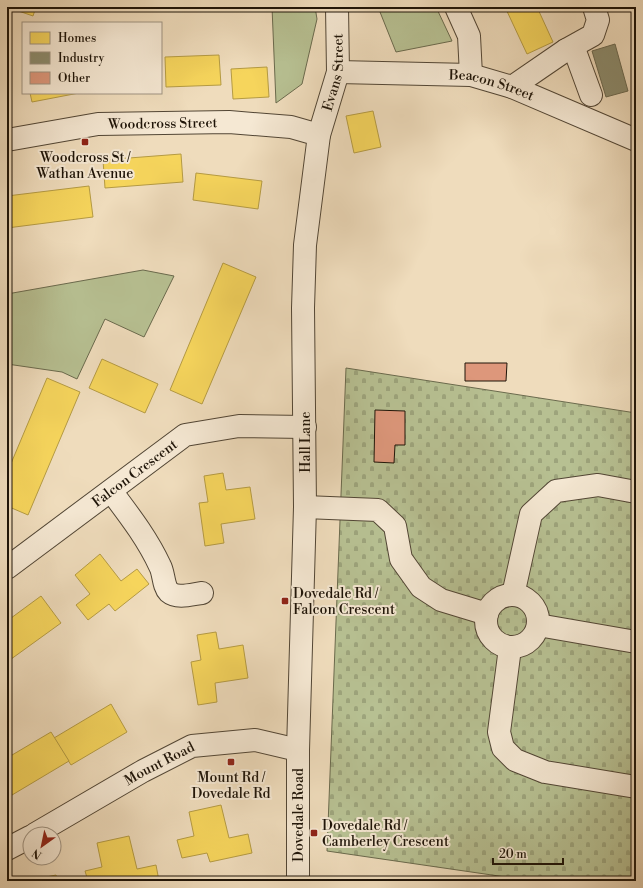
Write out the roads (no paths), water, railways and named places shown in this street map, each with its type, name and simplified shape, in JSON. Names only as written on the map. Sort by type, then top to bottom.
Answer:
[{"type":"street","name":"Evans Street","points":[[319,135],[338,72],[337,7]]},
{"type":"street","points":[[456,7],[469,36],[471,75]]},
{"type":"street","points":[[512,87],[566,50],[593,35],[598,20],[594,7]]},
{"type":"street","points":[[566,50],[576,54],[591,95]]},
{"type":"street","name":"Beacon Street","points":[[338,72],[471,75],[512,87],[636,140]]},
{"type":"street","name":"Woodcross Street","points":[[7,140],[98,124],[229,122],[291,127],[319,135]]},
{"type":"street","name":"Hall Lane","points":[[298,750],[306,507],[303,308],[305,245],[319,135]]},
{"type":"street","name":"Falcon Crescent","points":[[7,568],[185,435],[239,426],[305,427]]},
{"type":"street","points":[[513,595],[531,514],[556,491],[598,485],[636,492]]},
{"type":"street","points":[[111,491],[139,528],[161,567],[166,588],[176,596],[202,593]]},
{"type":"street","points":[[306,507],[378,510],[395,526],[401,559],[421,587],[441,600],[487,614]]},
{"type":"street","points":[[513,595],[530,601],[535,608],[538,625],[532,639],[518,647],[510,648],[501,645],[488,633],[486,624],[487,614],[497,600],[513,595]]},
{"type":"street","points":[[538,625],[636,642]]},
{"type":"street","points":[[510,648],[499,732],[503,748],[515,760],[545,772],[636,787]]},
{"type":"street","name":"Mount Road","points":[[49,826],[143,771],[192,746],[255,740],[298,750]]},
{"type":"street","name":"Dovedale Road","points":[[298,750],[298,881]]},
{"type":"street","points":[[7,849],[22,841]]},
{"type":"place","name":"Woodcross St / Wathan Avenue","points":[[85,142]]},
{"type":"place","name":"Dovedale Rd / Falcon Crescent","points":[[285,601]]},
{"type":"place","name":"Mount Rd / Dovedale Rd","points":[[231,762]]},
{"type":"place","name":"Dovedale Rd / Camberley Crescent","points":[[314,833]]}]
